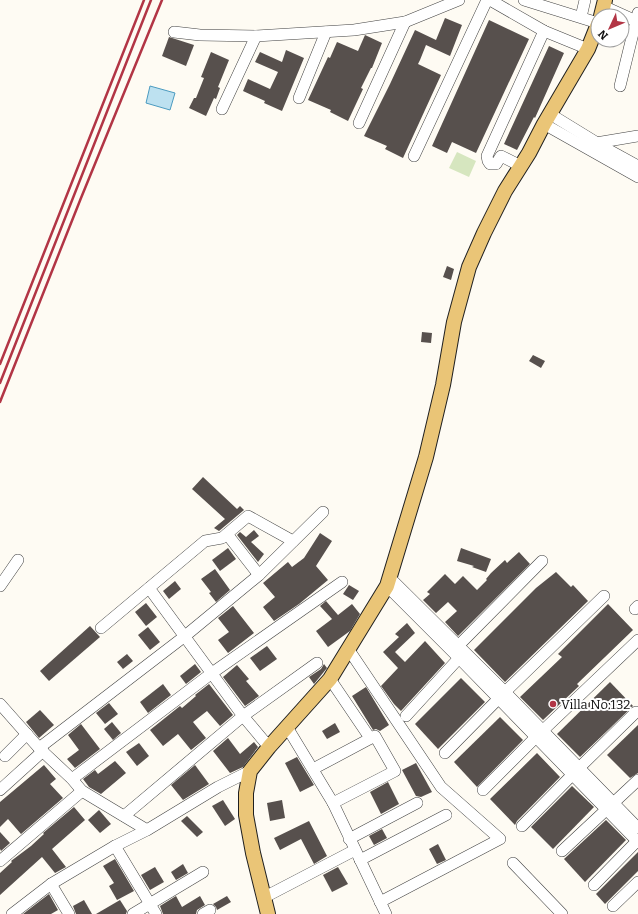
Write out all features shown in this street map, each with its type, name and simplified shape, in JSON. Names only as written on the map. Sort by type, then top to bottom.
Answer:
[{"type":"main road","points":[[268,914],[253,853],[246,814],[246,793],[250,771],[269,747],[330,679],[349,650],[388,582],[426,457],[443,385],[454,322],[469,267],[502,198],[590,44]]},
{"type":"street","points":[[174,32],[200,35],[256,36],[354,30],[405,22],[459,0]]},
{"type":"street","points":[[414,156],[486,0]]},
{"type":"street","points":[[490,0],[544,31],[588,49]]},
{"type":"street","points":[[581,17],[585,0]]},
{"type":"street","points":[[529,1],[590,21]]},
{"type":"street","points":[[603,7],[637,17],[620,86]]},
{"type":"street","points":[[359,123],[405,22]]},
{"type":"street","points":[[521,166],[501,156],[497,164],[490,164],[487,156],[544,31]]},
{"type":"street","points":[[299,98],[326,32]]},
{"type":"street","points":[[222,109],[256,36]]},
{"type":"street","points":[[547,119],[596,142],[638,166]]},
{"type":"street","points":[[547,119],[638,177]]},
{"type":"street","points":[[596,142],[638,136]]},
{"type":"street","points":[[0,790],[41,749],[185,636],[259,575],[323,512]]},
{"type":"street","points":[[101,628],[204,541],[222,538],[248,516],[294,541]]},
{"type":"street","points":[[227,534],[259,575]]},
{"type":"street","points":[[0,586],[18,560]]},
{"type":"street","points":[[458,646],[542,561]]},
{"type":"street","points":[[72,779],[212,673],[342,582]]},
{"type":"street","points":[[388,582],[458,646],[501,695]]},
{"type":"street","points":[[388,582],[459,658],[501,695],[576,771],[609,806],[638,842],[594,885]]},
{"type":"street","points":[[149,588],[243,716],[269,747]]},
{"type":"street","points":[[445,753],[501,695],[604,596]]},
{"type":"street","points":[[483,790],[539,733],[638,640]]},
{"type":"street","points":[[349,650],[441,786],[500,839],[380,902]]},
{"type":"street","points":[[406,716],[459,658]]},
{"type":"street","points":[[124,816],[243,716],[317,663]]},
{"type":"street","points":[[330,679],[370,738]]},
{"type":"street","points":[[0,704],[41,749],[82,790],[148,830]]},
{"type":"street","points":[[522,826],[636,712]]},
{"type":"street","points":[[287,727],[332,803],[386,914]]},
{"type":"street","points":[[5,756],[27,734]]},
{"type":"street","points":[[313,769],[375,736],[395,771],[332,803]]},
{"type":"street","points":[[16,913],[51,884],[115,846],[148,830],[218,787],[250,771]]},
{"type":"street","points":[[562,852],[638,780]]},
{"type":"street","points":[[0,861],[82,790]]},
{"type":"street","points":[[349,839],[417,803]]},
{"type":"street","points":[[609,806],[638,828]]},
{"type":"street","points":[[360,860],[446,815]]},
{"type":"street","points":[[115,846],[156,914]]},
{"type":"street","points":[[263,898],[355,850]]},
{"type":"street","points":[[513,863],[562,914]]},
{"type":"street","points":[[133,914],[203,872]]},
{"type":"street","points":[[613,906],[638,882]]},
{"type":"street","points":[[51,884],[69,914]]},
{"type":"green space","points":[[457,152],[476,161],[469,177],[449,168]]},
{"type":"water","points":[[150,86],[175,93],[170,110],[146,103]]},
{"type":"building","points":[[445,18],[462,25],[450,56],[426,45],[418,64],[441,75],[403,158],[385,149],[387,146],[364,136],[415,30],[436,40]]},
{"type":"building","points":[[489,20],[529,39],[476,153],[452,142],[447,153],[432,146]]},
{"type":"building","points":[[365,35],[382,43],[372,68],[361,88],[363,89],[348,121],[330,112],[331,110],[308,100],[328,57],[330,58],[337,42],[358,51]]},
{"type":"building","points":[[169,37],[194,45],[186,66],[162,56]]},
{"type":"building","points":[[549,46],[564,53],[535,118],[534,117],[517,150],[504,144]]},
{"type":"building","points":[[286,50],[304,58],[282,111],[243,91],[248,79],[270,89],[278,72],[255,62],[260,52],[282,62]]},
{"type":"building","points":[[211,52],[229,60],[218,87],[220,88],[216,99],[214,98],[206,116],[189,108],[194,98],[196,98],[204,78],[201,77]]},
{"type":"building","points":[[447,266],[454,269],[451,280],[443,277]]},
{"type":"building","points":[[422,332],[432,333],[431,343],[421,342]]},
{"type":"building","points":[[533,355],[545,361],[541,368],[529,361]]},
{"type":"building","points":[[203,477],[237,509],[240,506],[244,510],[219,531],[214,528],[225,519],[192,489]]},
{"type":"building","points":[[254,530],[259,536],[251,542],[264,554],[258,562],[237,535],[240,532],[246,537]]},
{"type":"building","points":[[320,533],[332,541],[316,566],[328,580],[299,604],[274,621],[263,607],[275,597],[263,583],[288,562],[292,567],[304,558]]},
{"type":"building","points":[[228,548],[236,559],[220,571],[212,560]]},
{"type":"building","points":[[461,548],[491,559],[486,572],[472,567],[474,566],[457,561]]},
{"type":"building","points":[[519,552],[530,564],[458,636],[445,622],[457,611],[448,602],[436,613],[423,600],[430,594],[427,592],[445,574],[455,584],[463,576],[477,590],[487,580],[486,579],[491,573],[505,560],[507,563]]},
{"type":"building","points":[[215,569],[230,590],[216,602],[209,593],[211,592],[201,579]]},
{"type":"building","points":[[556,572],[571,587],[573,585],[588,601],[505,682],[474,650],[536,588]]},
{"type":"building","points":[[175,581],[181,589],[169,599],[163,591]]},
{"type":"building","points":[[349,585],[359,591],[353,600],[343,594]]},
{"type":"building","points":[[326,601],[338,615],[352,604],[360,614],[350,631],[328,647],[316,631],[332,619],[320,606]]},
{"type":"building","points":[[146,603],[157,617],[146,626],[135,612]]},
{"type":"building","points":[[608,604],[633,630],[577,684],[579,686],[543,720],[520,697],[562,657],[558,654]]},
{"type":"building","points":[[233,606],[254,633],[228,653],[218,640],[229,632],[218,618]]},
{"type":"building","points":[[407,623],[415,633],[395,652],[405,662],[425,641],[445,663],[401,711],[381,686],[398,668],[383,652],[399,637],[395,634]]},
{"type":"building","points":[[90,626],[100,637],[49,681],[40,671]]},
{"type":"building","points":[[148,627],[160,642],[150,650],[138,635]]},
{"type":"building","points":[[267,646],[277,659],[260,671],[250,658]]},
{"type":"building","points":[[127,654],[133,661],[123,669],[117,662]]},
{"type":"building","points":[[195,664],[201,672],[186,684],[180,676]]},
{"type":"building","points":[[324,664],[327,668],[314,684],[309,677],[321,669]]},
{"type":"building","points":[[237,665],[249,679],[246,681],[259,696],[245,706],[223,677]]},
{"type":"building","points":[[461,678],[485,702],[438,749],[415,724]]},
{"type":"building","points":[[610,682],[633,706],[580,757],[557,734]]},
{"type":"building","points":[[163,684],[171,695],[148,713],[140,702]]},
{"type":"building","points":[[209,684],[233,715],[220,726],[207,711],[193,722],[206,738],[191,750],[178,734],[163,746],[150,730],[180,706],[182,708]]},
{"type":"building","points":[[366,687],[389,725],[380,731],[376,729],[373,730],[352,696]]},
{"type":"building","points":[[109,703],[118,714],[105,724],[96,713]]},
{"type":"building","points":[[40,710],[54,725],[39,738],[26,722]]},
{"type":"building","points":[[500,717],[523,740],[477,787],[454,762]]},
{"type":"building","points":[[112,722],[121,733],[113,740],[104,729]]},
{"type":"building","points":[[335,723],[340,732],[327,739],[322,731]]},
{"type":"building","points":[[81,724],[100,749],[75,768],[67,759],[79,750],[68,735]]},
{"type":"building","points":[[638,725],[638,773],[630,778],[607,755]]},
{"type":"building","points":[[228,738],[240,754],[254,742],[258,747],[243,767],[230,773],[213,751]]},
{"type":"building","points":[[139,743],[149,756],[137,766],[126,752]]},
{"type":"building","points":[[537,753],[560,777],[517,821],[515,825],[490,799]]},
{"type":"building","points":[[297,757],[314,785],[300,792],[285,763]]},
{"type":"building","points":[[115,761],[126,773],[101,794],[89,787],[83,779],[95,770],[98,774]]},
{"type":"building","points":[[416,763],[432,792],[421,797],[416,796],[402,770]]},
{"type":"building","points":[[44,765],[56,779],[50,784],[63,798],[21,834],[8,819],[0,827],[0,802]]},
{"type":"building","points":[[195,765],[209,784],[183,800],[171,785]]},
{"type":"building","points":[[388,782],[399,804],[381,814],[370,792]]},
{"type":"building","points":[[572,786],[594,807],[553,849],[531,827]]},
{"type":"building","points":[[223,800],[235,819],[225,826],[212,806]]},
{"type":"building","points":[[282,800],[285,818],[270,821],[267,803]]},
{"type":"building","points":[[74,807],[85,820],[52,849],[66,867],[55,873],[42,857],[0,895],[0,873],[12,862],[11,861],[31,846],[44,834],[43,833]]},
{"type":"building","points":[[99,810],[111,824],[100,833],[88,820]]},
{"type":"building","points":[[187,816],[203,832],[197,837],[181,821]]},
{"type":"building","points":[[606,820],[626,840],[585,882],[564,859]]},
{"type":"building","points":[[309,821],[327,856],[314,864],[301,839],[280,850],[274,838]]},
{"type":"building","points":[[382,829],[387,838],[374,845],[369,836]]},
{"type":"building","points":[[0,832],[10,843],[1,851],[0,849]]},
{"type":"building","points":[[438,844],[446,860],[437,864],[429,849]]},
{"type":"building","points":[[638,852],[638,871],[605,904],[596,894]]},
{"type":"building","points":[[115,859],[134,891],[117,900],[109,886],[114,883],[103,866]]},
{"type":"building","points":[[183,864],[188,873],[176,880],[171,872]]},
{"type":"building","points":[[155,867],[164,882],[150,890],[141,875]]},
{"type":"building","points":[[338,867],[348,884],[332,892],[323,875]]},
{"type":"building","points":[[49,894],[58,910],[51,914],[23,914]]},
{"type":"building","points":[[176,896],[182,907],[200,896],[205,905],[197,910],[196,914],[163,914],[160,906]]},
{"type":"building","points":[[227,896],[231,902],[217,910],[213,904]]},
{"type":"building","points":[[84,900],[92,914],[76,914],[73,906]]},
{"type":"building","points":[[120,900],[127,911],[126,914],[96,914]]},
{"type":"railway","points":[[0,364],[144,0]]},
{"type":"railway","points":[[0,383],[151,0]]},
{"type":"railway","points":[[0,402],[162,0]]},
{"type":"place","name":"Villa No:132","points":[[553,704]]}]
